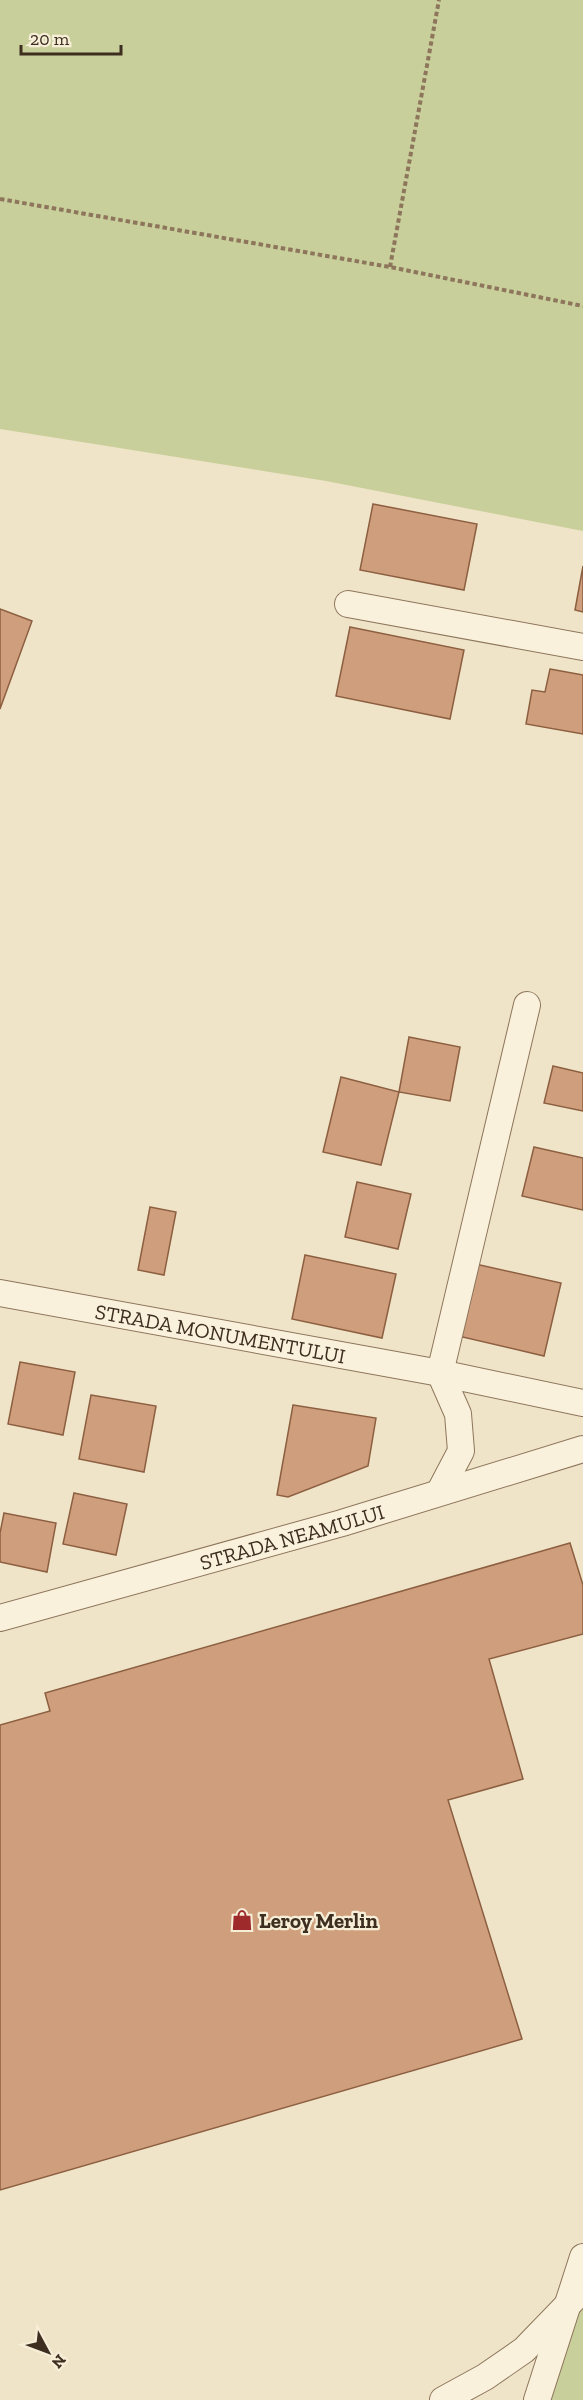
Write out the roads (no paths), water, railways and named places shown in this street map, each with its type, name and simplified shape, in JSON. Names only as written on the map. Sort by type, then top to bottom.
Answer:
[{"type":"street","points":[[348,604],[583,647]]},
{"type":"street","points":[[440,1491],[461,1451],[458,1414],[440,1373],[527,1005]]},
{"type":"street","name":"STRADA MONUMENTULUI","points":[[0,1293],[440,1373],[583,1404]]},
{"type":"street","name":"STRADA NEAMULUI","points":[[0,1618],[342,1523],[440,1491],[583,1449]]},
{"type":"street","points":[[443,2400],[485,2377],[524,2350],[575,2297],[583,2257]]},
{"type":"street","points":[[537,2400],[583,2281]]},
{"type":"place","name":"Leroy Merlin","points":[[242,1920]]}]
